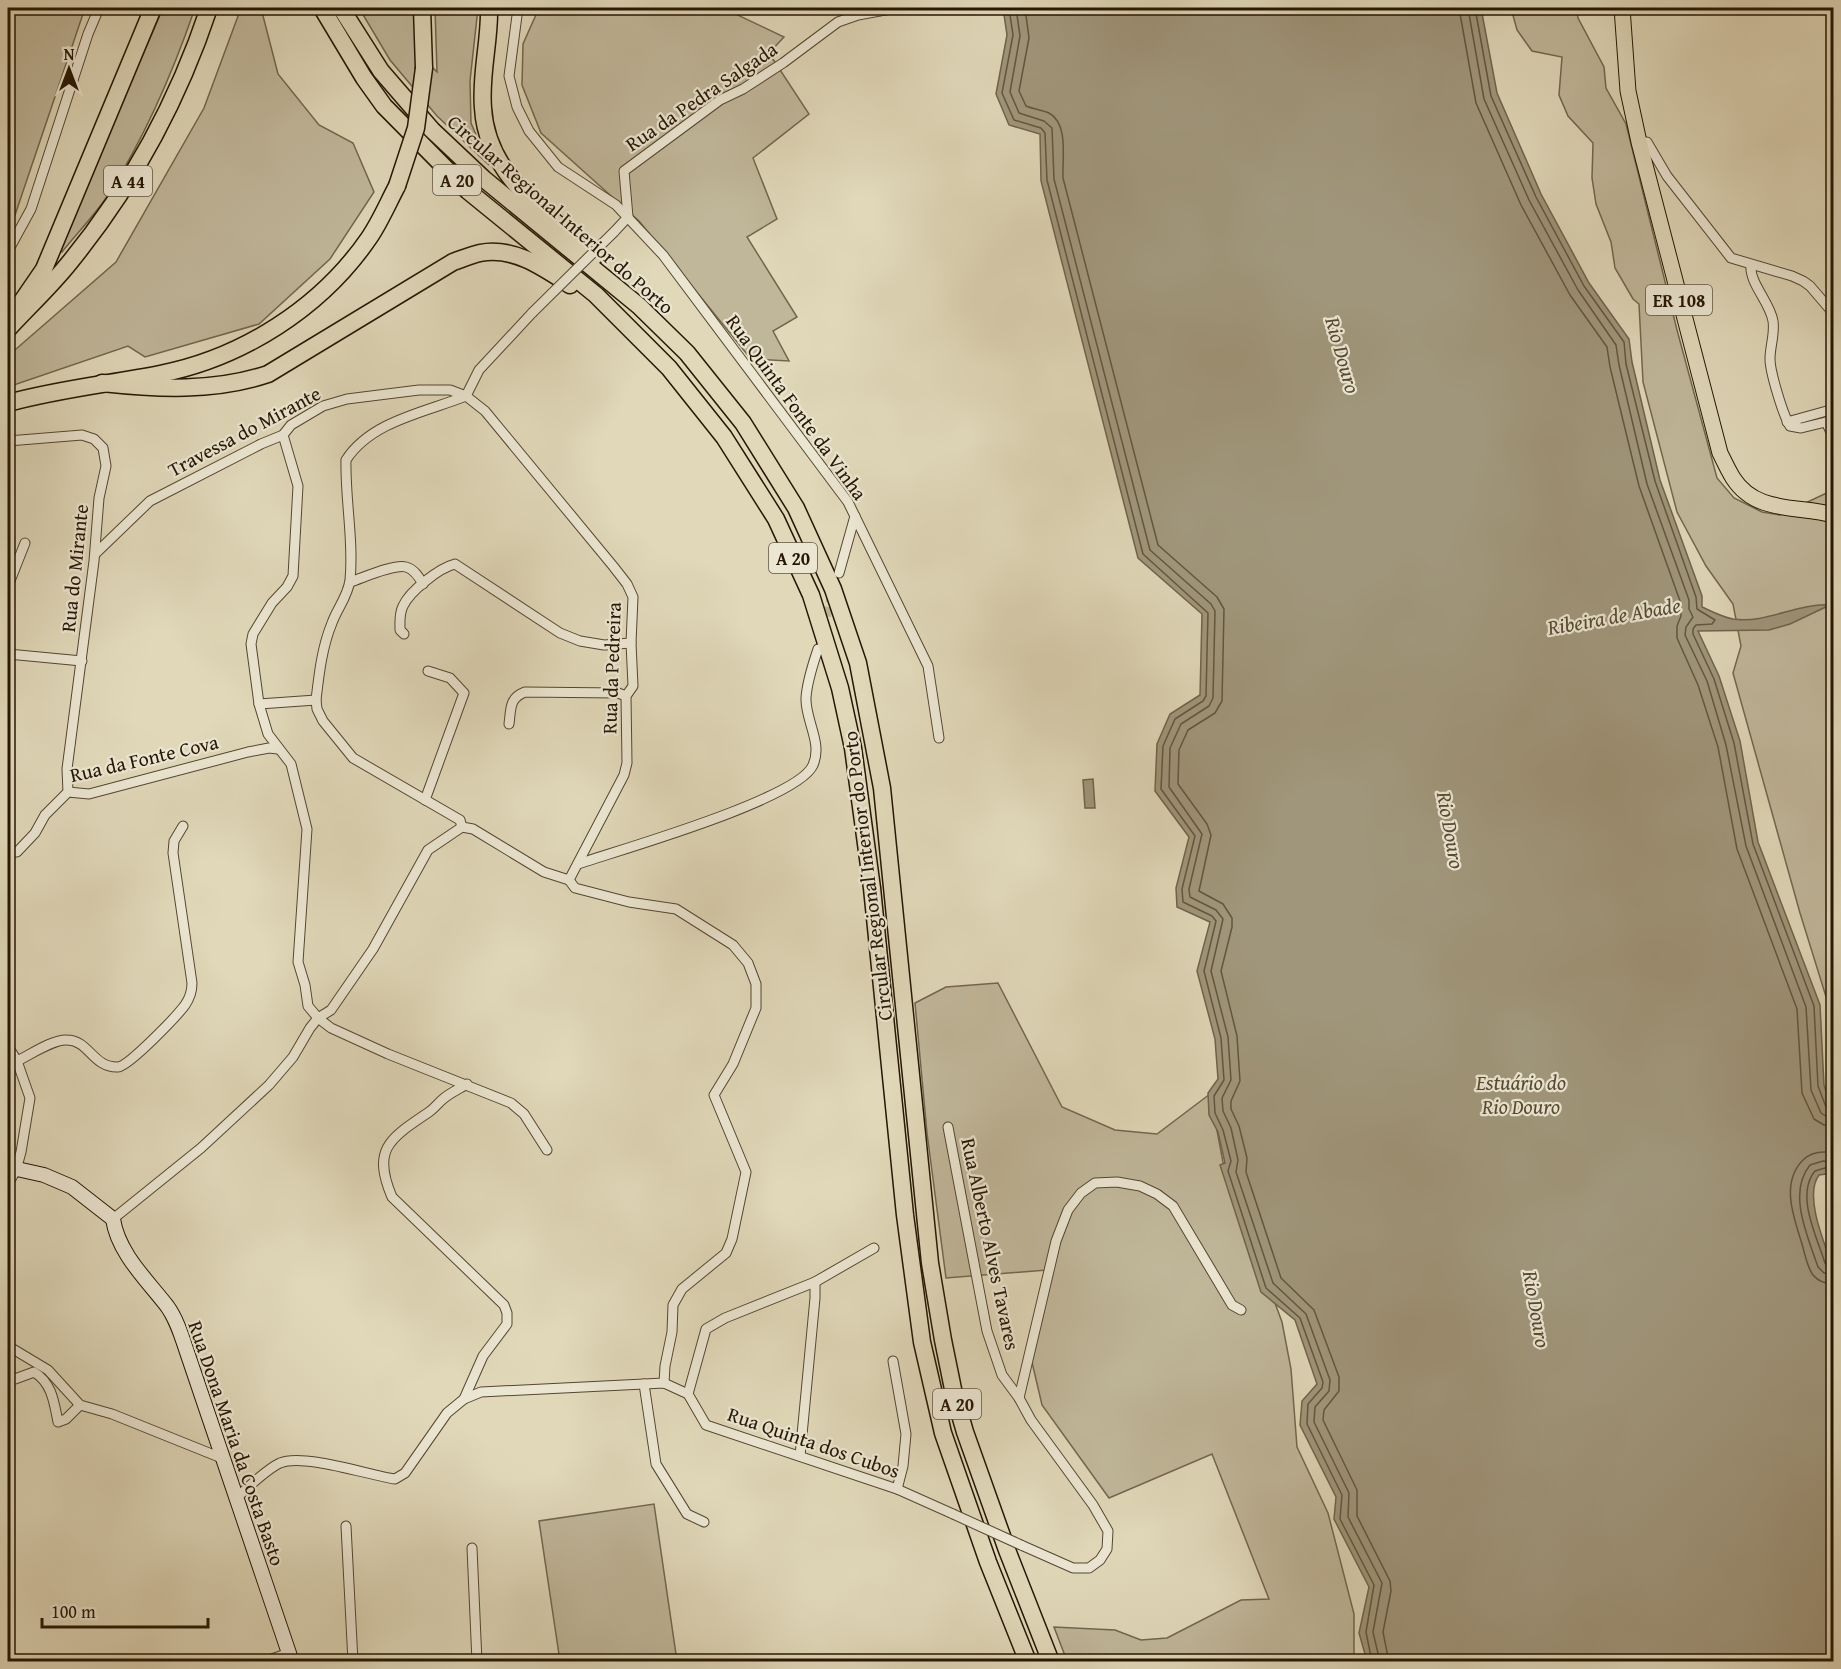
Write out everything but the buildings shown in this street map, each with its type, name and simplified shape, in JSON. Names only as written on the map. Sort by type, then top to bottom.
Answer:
[{"type":"highway","points":[[8,318],[44,269],[153,8]]},
{"type":"highway","name":"A 44","points":[[8,328],[69,264],[106,216],[146,153],[164,121],[194,51],[209,8]]},
{"type":"highway","name":"Circular Regional Interior do Porto","points":[[322,8],[364,78],[384,106],[468,191],[596,295],[669,369],[724,437],[776,519],[811,595],[840,688],[853,748],[872,888],[905,1215],[922,1342],[943,1433],[988,1562],[1028,1662]]},
{"type":"highway","name":"Circular Regional Interior do Porto","points":[[341,8],[381,71],[432,130],[483,179],[639,306],[687,353],[743,423],[796,508],[833,589],[858,663],[882,788],[930,1263],[943,1340],[954,1394],[965,1432],[1007,1550],[1051,1662]]},
{"type":"highway","points":[[8,403],[102,383],[161,374],[218,357],[245,346],[301,310],[324,290],[369,237],[397,186],[416,128],[424,68],[422,8]]},
{"type":"highway","points":[[489,8],[482,81],[483,109],[488,137],[504,170],[528,199],[614,272],[639,306]]},
{"type":"highway","points":[[102,383],[145,387],[215,387],[243,382],[268,374],[453,262],[481,252],[506,252],[530,260],[625,323]]},
{"type":"main road","name":"ER 108","points":[[1622,8],[1628,91],[1639,142],[1720,453],[1732,477],[1749,497],[1767,505],[1833,515]]},
{"type":"street","points":[[8,250],[31,209],[88,34],[99,8]]},
{"type":"street","points":[[462,827],[460,820],[353,758],[323,720],[317,709],[316,700],[325,646],[332,622],[345,598],[350,582],[346,460],[353,448],[382,427],[466,396],[479,370],[531,313],[628,217],[616,205],[558,167],[529,131],[517,107],[508,76],[518,8]]},
{"type":"street","name":"Rua da Pedra Salgada","points":[[628,217],[624,171],[720,100],[743,89],[783,63],[838,22],[858,15],[896,8]]},
{"type":"street","points":[[1639,142],[1647,142],[1667,176],[1731,258],[1792,276],[1803,282],[1810,286],[1833,314]]},
{"type":"street","name":"Rua Quinta Fonte da Vinha","points":[[628,217],[663,255],[848,502],[928,666],[939,738]]},
{"type":"street","points":[[1751,265],[1750,273],[1768,305],[1773,322],[1770,363],[1787,422],[1790,426],[1801,428],[1830,421],[1833,438]]},
{"type":"street","name":"Travessa do Mirante","points":[[95,554],[150,501],[283,435],[291,426],[323,406],[347,399],[419,390],[450,390],[466,396]]},
{"type":"street","name":"Rua da Pedreira","points":[[466,396],[485,411],[627,584],[633,597],[631,643],[633,686],[626,696],[627,763],[624,775],[569,880]]},
{"type":"street","points":[[1787,422],[1833,409]]},
{"type":"street","name":"Rua do Mirante","points":[[8,441],[82,435],[94,439],[104,448],[106,466],[99,498],[95,554],[67,769],[68,792]]},
{"type":"street","points":[[283,435],[298,486],[293,576],[287,587],[272,603],[253,634],[251,644],[259,704],[268,734],[291,764],[308,829],[298,962],[308,1006],[331,1028],[388,1054],[511,1103],[524,1114],[547,1150]]},
{"type":"street","points":[[839,573],[855,516]]},
{"type":"street","points":[[8,586],[25,543]]},
{"type":"street","points":[[404,634],[400,630],[399,618],[403,605],[432,575],[445,566],[455,564],[560,633],[604,645],[631,643]]},
{"type":"street","points":[[350,582],[399,567],[407,567],[415,572],[423,584]]},
{"type":"street","points":[[578,864],[712,820],[783,791],[800,780],[813,766],[816,754],[806,699],[818,648]]},
{"type":"street","points":[[8,654],[82,661]]},
{"type":"street","points":[[425,800],[465,693],[450,678],[428,671]]},
{"type":"street","points":[[509,724],[512,703],[516,696],[525,692],[618,693],[626,696]]},
{"type":"street","points":[[259,704],[316,700]]},
{"type":"street","name":"Rua da Fonte Cova","points":[[8,852],[17,852],[35,833],[45,815],[68,792],[89,794],[248,752],[269,748],[278,749]]},
{"type":"street","points":[[17,1061],[58,1041],[67,1040],[78,1042],[99,1063],[110,1067],[121,1067],[132,1060],[185,1004],[191,993],[192,983],[173,853],[174,841],[183,826]]},
{"type":"street","points":[[12,1168],[44,1175],[72,1187],[113,1219],[201,1148],[269,1085],[293,1057],[318,1018],[331,1010],[373,949],[428,850],[462,827],[473,829],[544,872],[569,880],[575,888],[629,902],[676,909],[733,945],[748,963],[756,984],[756,1008],[733,1064],[714,1095],[746,1172],[732,1239],[726,1253],[682,1289],[673,1305],[672,1332],[664,1383]]},
{"type":"street","points":[[8,1046],[17,1061],[30,1098],[21,1152],[12,1168],[8,1184]]},
{"type":"street","points":[[464,1399],[483,1356],[507,1324],[507,1313],[504,1305],[392,1197],[383,1177],[384,1158],[388,1144],[397,1134],[434,1108],[441,1100],[467,1084]]},
{"type":"street","name":"Rua Alberto Alves Tavares","points":[[948,1127],[987,1331],[1002,1375],[1019,1398]]},
{"type":"street","points":[[1019,1398],[1056,1241],[1068,1209],[1081,1193],[1095,1183],[1117,1182],[1140,1186],[1157,1194],[1173,1206],[1232,1305],[1241,1310]]},
{"type":"street","name":"Rua Dona Maria da Costa Basto","points":[[113,1219],[115,1234],[150,1287],[168,1308],[177,1326],[290,1657]]},
{"type":"street","points":[[236,1497],[278,1464],[289,1460],[305,1460],[395,1479],[405,1473],[447,1413],[464,1399],[481,1392],[664,1383],[688,1394],[706,1329],[725,1318],[815,1282],[874,1248]]},
{"type":"street","points":[[800,1456],[815,1282]]},
{"type":"street","points":[[8,1346],[48,1370],[80,1405],[112,1414],[224,1459]]},
{"type":"street","points":[[893,1361],[906,1434],[903,1466],[897,1489]]},
{"type":"street","points":[[8,1374],[15,1378],[34,1372],[43,1378],[53,1396],[58,1422],[66,1419],[80,1405]]},
{"type":"street","points":[[644,1384],[656,1464],[687,1514],[704,1522]]},
{"type":"street","name":"Rua Quinta dos Cubos","points":[[688,1394],[706,1425],[897,1489],[1073,1568],[1089,1568],[1100,1560],[1107,1549],[1108,1531],[1093,1506],[1031,1420],[1019,1398]]},
{"type":"street","points":[[346,1526],[353,1662]]},
{"type":"street","points":[[472,1548],[477,1662]]},
{"type":"street","points":[[263,1662],[290,1657]]},
{"type":"shaded area","points":[[8,8],[85,8],[8,232]]},
{"type":"shaded area","points":[[163,8],[195,8],[168,80],[121,173],[92,217],[62,252],[60,246]]},
{"type":"shaded area","points":[[241,8],[261,8],[278,74],[319,125],[353,143],[374,192],[330,259],[259,324],[145,357],[128,346],[8,387],[8,356],[116,262],[204,108]]},
{"type":"shaded area","points":[[359,8],[413,8],[415,50],[437,72],[435,8],[478,8],[470,81],[471,123],[489,165],[437,116],[390,60]]},
{"type":"shaded area","points":[[539,8],[723,8],[784,37],[769,53],[809,114],[753,158],[777,219],[747,237],[797,317],[773,331],[789,361],[751,359],[639,221],[541,133],[522,85],[523,44]]},
{"type":"shaded area","points":[[1511,8],[1577,8],[1578,18],[1604,67],[1606,88],[1626,124],[1677,330],[1717,478],[1734,498],[1762,512],[1780,515],[1833,490],[1833,1096],[1829,1086],[1828,1003],[1800,913],[1733,673],[1741,646],[1733,604],[1706,566],[1677,512],[1643,382],[1639,304],[1633,299],[1615,268],[1611,242],[1596,204],[1592,178],[1593,143],[1568,116],[1559,95],[1562,57],[1532,51],[1517,30]]},
{"type":"shaded area","points":[[998,983],[1062,1107],[1115,1130],[1157,1134],[1210,1094],[1223,1162],[1282,1322],[1291,1369],[1297,1447],[1328,1513],[1354,1614],[1354,1661],[1067,1661],[1054,1627],[1115,1630],[1141,1640],[1167,1638],[1241,1600],[1269,1599],[1212,1454],[1109,1498],[1042,1405],[1031,1358],[1047,1270],[946,1278],[927,1133],[915,1003],[946,987]]},
{"type":"shaded area","points":[[654,1504],[677,1661],[560,1661],[539,1521]]},
{"type":"water","name":"Estuário do Rio Douro","points":[[1003,8],[1481,8],[1497,93],[1541,194],[1589,283],[1629,339],[1632,362],[1660,480],[1702,596],[1702,607],[1729,618],[1745,620],[1806,607],[1830,605],[1790,624],[1769,630],[1698,631],[1719,676],[1740,741],[1758,842],[1820,1005],[1824,1085],[1833,1111],[1833,1177],[1826,1174],[1819,1175],[1813,1195],[1818,1222],[1834,1270],[1833,1661],[1367,1661],[1359,1633],[1369,1587],[1334,1519],[1336,1497],[1300,1425],[1302,1401],[1317,1384],[1295,1320],[1261,1292],[1220,1165],[1225,1163],[1218,1132],[1209,1115],[1208,1093],[1218,1079],[1215,1039],[1197,971],[1210,922],[1177,907],[1176,888],[1189,837],[1155,791],[1157,744],[1170,714],[1200,695],[1202,614],[1138,558],[1041,181],[1040,134],[1009,125],[996,94],[1007,35]]},
{"type":"water","points":[[1093,779],[1095,808],[1085,808],[1083,780]]},
{"type":"tunnel","points":[[823,629],[832,596]]},
{"type":"water label","name":"Rio Douro","points":[[1343,355]]},
{"type":"water label","name":"Ribeira de Abade","points":[[1614,616]]},
{"type":"water label","name":"Rio Douro","points":[[1451,830]]},
{"type":"water label","name":"Rio Douro","points":[[1537,1309]]}]
